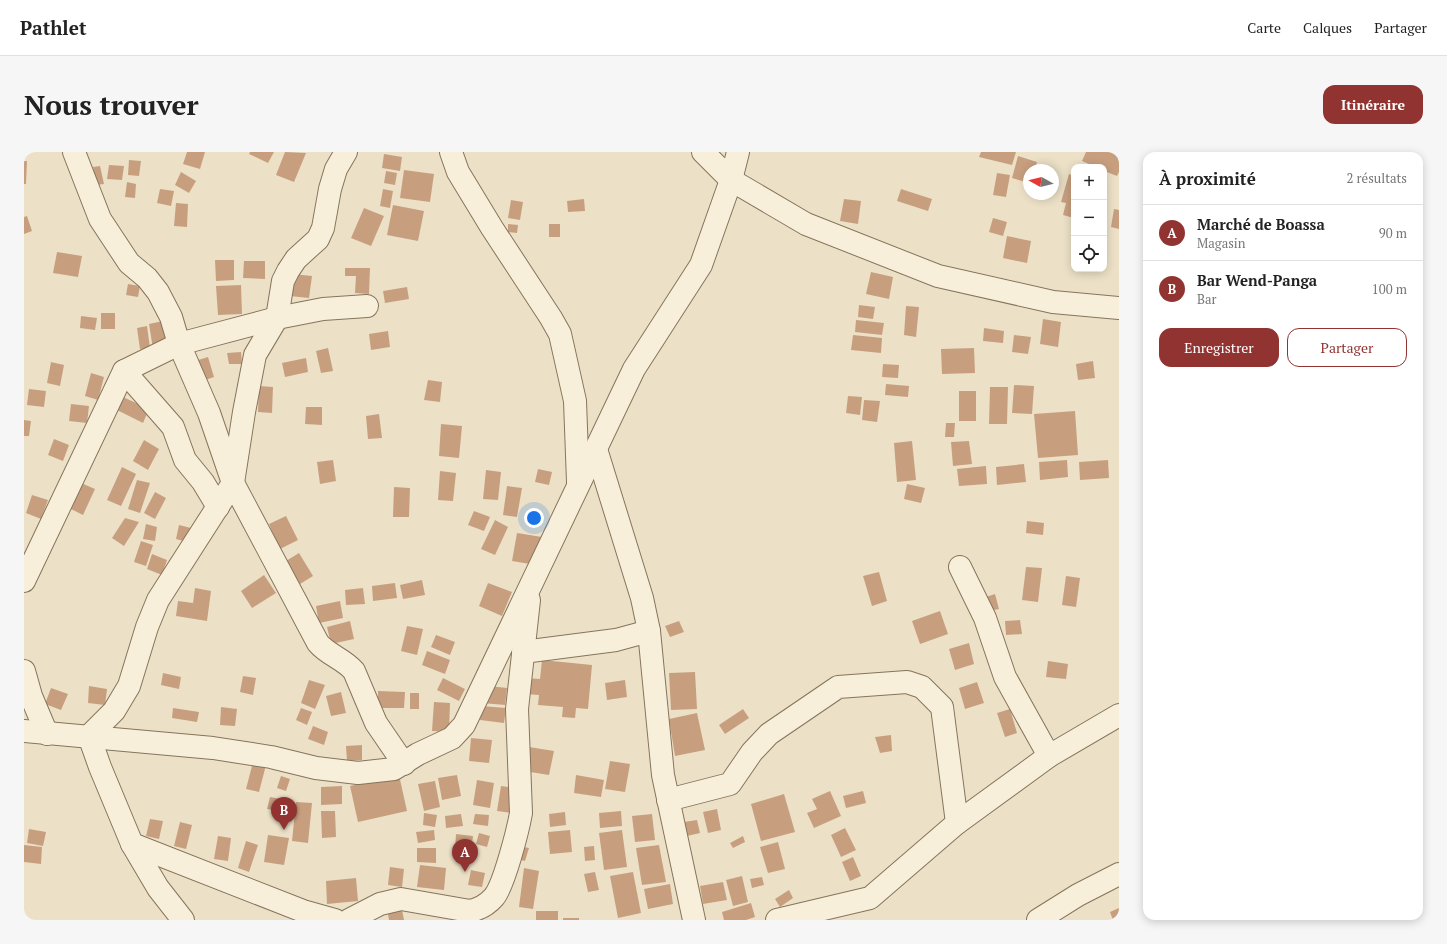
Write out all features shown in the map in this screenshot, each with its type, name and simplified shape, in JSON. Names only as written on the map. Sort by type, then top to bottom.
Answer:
[{"type":"street","points":[[74,152],[100,219],[129,263],[147,278],[158,292],[171,317],[179,344],[209,413],[234,483],[318,643],[323,649],[350,666],[354,671],[376,723],[404,764]]},
{"type":"street","points":[[89,736],[114,711],[129,686],[147,627],[158,600],[234,483],[255,355],[277,318],[283,281],[288,271],[296,259],[318,239],[323,228],[330,189],[336,169],[346,152]]},
{"type":"street","points":[[451,152],[458,172],[484,216],[560,334],[575,401],[578,485]]},
{"type":"street","points":[[703,152],[731,180],[806,224],[938,276],[1053,302],[1119,308]]},
{"type":"street","points":[[24,731],[213,748],[272,757],[316,768],[358,773],[394,769],[418,754],[452,738],[464,725],[634,370],[701,265],[731,180],[738,152]]},
{"type":"street","points":[[24,581],[124,371],[179,344],[277,318],[323,309],[367,306]]},
{"type":"street","points":[[124,371],[174,427],[185,460],[203,482],[218,507]]},
{"type":"street","points":[[596,449],[642,598],[649,631],[663,775],[694,920]]},
{"type":"street","points":[[960,567],[985,618],[1005,677],[1050,756]]},
{"type":"street","points":[[349,920],[391,901],[408,900],[470,911],[479,909],[495,896],[505,873],[519,828],[521,813],[518,709],[531,585]]},
{"type":"street","points":[[523,652],[616,640],[649,631]]},
{"type":"street","points":[[24,671],[31,696],[47,734]]},
{"type":"street","points":[[668,800],[730,784],[752,752],[769,734],[838,687],[907,682],[922,687],[942,707],[957,823]]},
{"type":"street","points":[[777,920],[870,898],[957,823],[1050,756],[1119,715]]},
{"type":"street","points":[[89,736],[100,767],[132,844],[158,888],[183,920]]},
{"type":"street","points":[[132,844],[303,911],[335,920]]},
{"type":"street","points":[[1038,920],[1078,895],[1119,874]]},
{"type":"building","points":[[187,152],[205,152],[200,169],[183,164]]},
{"type":"building","points":[[250,152],[274,152],[268,163],[249,154]]},
{"type":"building","points":[[285,152],[306,153],[294,182],[276,175]]},
{"type":"building","points":[[981,152],[1016,152],[1012,165],[979,157]]},
{"type":"building","points":[[1086,152],[1119,152],[1119,172],[1117,176],[1107,172],[1107,164],[1089,164],[1082,161]]},
{"type":"building","points":[[384,154],[402,157],[400,171],[382,168]]},
{"type":"building","points":[[1018,156],[1037,162],[1036,164],[1023,164],[1023,181],[1012,178]]},
{"type":"building","points":[[129,160],[141,161],[139,176],[128,175]]},
{"type":"building","points":[[24,161],[27,161],[26,184],[24,184]]},
{"type":"building","points":[[109,165],[124,166],[122,180],[107,179]]},
{"type":"building","points":[[100,166],[104,184],[96,185],[93,167]]},
{"type":"building","points":[[404,170],[434,174],[430,202],[400,198]]},
{"type":"building","points":[[386,171],[397,173],[395,185],[384,183]]},
{"type":"building","points":[[181,172],[196,181],[189,193],[175,185]]},
{"type":"building","points":[[997,173],[1010,175],[1006,197],[993,195]]},
{"type":"building","points":[[1069,174],[1071,175],[1071,217],[1063,215],[1066,203],[1061,202]]},
{"type":"building","points":[[127,182],[136,184],[135,198],[125,197]]},
{"type":"building","points":[[160,189],[174,191],[171,206],[157,203]]},
{"type":"building","points":[[383,189],[393,191],[390,208],[380,206]]},
{"type":"building","points":[[901,189],[932,199],[928,211],[897,201]]},
{"type":"building","points":[[584,199],[585,211],[568,212],[567,201]]},
{"type":"building","points":[[844,199],[861,201],[858,224],[840,221]]},
{"type":"building","points":[[511,200],[523,202],[520,220],[508,218]]},
{"type":"building","points":[[176,203],[188,204],[187,227],[174,226]]},
{"type":"building","points":[[393,205],[424,211],[418,241],[387,235]]},
{"type":"building","points":[[364,208],[384,216],[371,246],[351,238]]},
{"type":"building","points":[[1114,209],[1119,210],[1119,229],[1111,227]]},
{"type":"building","points":[[27,216],[32,231],[24,234],[24,217]]},
{"type":"building","points":[[993,218],[1007,222],[1003,236],[989,232]]},
{"type":"building","points":[[508,224],[518,225],[517,233],[508,232]]},
{"type":"building","points":[[549,224],[560,224],[560,237],[549,237]]},
{"type":"building","points":[[1007,236],[1031,241],[1027,263],[1003,258]]},
{"type":"building","points":[[57,252],[82,256],[78,277],[53,273]]},
{"type":"building","points":[[215,260],[234,260],[234,280],[216,281]]},
{"type":"building","points":[[244,261],[265,261],[265,279],[243,278]]},
{"type":"building","points":[[345,268],[370,268],[369,294],[355,293],[356,276],[345,276]]},
{"type":"building","points":[[871,272],[893,277],[889,299],[866,294]]},
{"type":"building","points":[[293,274],[312,276],[309,298],[290,296]]},
{"type":"building","points":[[128,284],[140,286],[138,297],[126,295]]},
{"type":"building","points":[[241,285],[242,314],[218,315],[216,286]]},
{"type":"building","points":[[407,287],[409,299],[385,303],[383,291]]},
{"type":"building","points":[[859,305],[875,307],[873,319],[858,317]]},
{"type":"building","points":[[906,306],[919,307],[916,337],[904,335]]},
{"type":"building","points":[[101,313],[115,313],[115,329],[101,329]]},
{"type":"building","points":[[81,316],[97,318],[95,330],[80,328]]},
{"type":"building","points":[[1043,319],[1061,322],[1058,347],[1040,344]]},
{"type":"building","points":[[856,320],[884,323],[882,335],[855,332]]},
{"type":"building","points":[[163,321],[167,347],[153,349],[149,324]]},
{"type":"building","points":[[147,326],[150,348],[140,349],[137,328]]},
{"type":"building","points":[[984,328],[1004,331],[1003,343],[983,341]]},
{"type":"building","points":[[388,331],[390,347],[371,350],[369,334]]},
{"type":"building","points":[[853,335],[882,338],[881,353],[851,350]]},
{"type":"building","points":[[1014,335],[1031,337],[1028,354],[1012,352]]},
{"type":"building","points":[[328,348],[333,371],[321,373],[316,351]]},
{"type":"building","points":[[974,348],[975,373],[942,374],[941,349]]},
{"type":"building","points":[[241,352],[242,364],[229,364],[227,353]]},
{"type":"building","points":[[208,357],[214,377],[202,381],[195,361]]},
{"type":"building","points":[[306,358],[308,372],[285,377],[282,363]]},
{"type":"building","points":[[1093,361],[1095,378],[1078,380],[1076,364]]},
{"type":"building","points":[[51,362],[64,365],[60,386],[47,383]]},
{"type":"building","points":[[883,364],[899,365],[898,378],[882,377]]},
{"type":"building","points":[[91,373],[104,377],[98,400],[85,396]]},
{"type":"building","points":[[428,380],[442,382],[440,402],[424,400]]},
{"type":"building","points":[[886,384],[909,386],[908,397],[885,395]]},
{"type":"building","points":[[1014,385],[1034,386],[1032,414],[1012,413]]},
{"type":"building","points":[[259,386],[273,387],[272,413],[258,412]]},
{"type":"building","points":[[990,387],[1008,387],[1007,424],[989,424]]},
{"type":"building","points":[[29,389],[46,391],[44,407],[27,405]]},
{"type":"building","points":[[959,391],[976,391],[976,421],[959,421]]},
{"type":"building","points":[[848,396],[862,397],[860,415],[846,413]]},
{"type":"building","points":[[123,397],[149,409],[143,423],[117,410]]},
{"type":"building","points":[[864,400],[880,401],[877,422],[862,420]]},
{"type":"building","points":[[71,404],[89,406],[87,423],[69,421]]},
{"type":"building","points":[[306,407],[322,407],[322,425],[305,424]]},
{"type":"building","points":[[1075,411],[1078,455],[1038,458],[1034,414]]},
{"type":"building","points":[[379,414],[382,438],[368,439],[366,416]]},
{"type":"building","points":[[24,420],[31,421],[29,436],[24,436]]},
{"type":"building","points":[[946,423],[955,423],[954,437],[945,437]]},
{"type":"building","points":[[441,424],[462,426],[459,458],[439,456]]},
{"type":"building","points":[[54,439],[69,445],[63,461],[48,455]]},
{"type":"building","points":[[144,440],[159,449],[148,470],[133,461]]},
{"type":"building","points":[[912,441],[916,480],[897,482],[894,443]]},
{"type":"building","points":[[969,441],[972,464],[953,466],[951,442]]},
{"type":"building","points":[[333,460],[336,481],[320,484],[317,462]]},
{"type":"building","points":[[1067,460],[1068,477],[1040,480],[1039,462]]},
{"type":"building","points":[[1108,460],[1109,478],[1080,480],[1079,462]]},
{"type":"building","points":[[1024,464],[1026,482],[997,485],[996,467]]},
{"type":"building","points":[[986,466],[987,484],[959,486],[957,469]]},
{"type":"building","points":[[122,467],[136,474],[121,506],[107,500]]},
{"type":"building","points":[[538,469],[552,472],[549,485],[535,482]]},
{"type":"building","points":[[486,470],[501,472],[498,500],[483,499]]},
{"type":"building","points":[[440,471],[456,473],[453,501],[438,500]]},
{"type":"building","points":[[137,480],[150,483],[140,513],[128,509]]},
{"type":"building","points":[[81,483],[95,489],[83,515],[69,508]]},
{"type":"building","points":[[907,484],[925,488],[921,503],[904,499]]},
{"type":"building","points":[[507,486],[522,488],[517,517],[503,515]]},
{"type":"building","points":[[394,487],[410,488],[409,517],[393,517]]},
{"type":"building","points":[[155,492],[166,498],[155,519],[144,513]]},
{"type":"building","points":[[32,495],[48,500],[41,519],[26,513]]},
{"type":"building","points":[[474,511],[490,517],[484,531],[468,525]]},
{"type":"building","points":[[286,516],[298,540],[280,549],[269,524]]},
{"type":"building","points":[[125,518],[139,522],[124,546],[112,538]]},
{"type":"building","points":[[495,520],[508,527],[495,555],[481,549]]},
{"type":"building","points":[[1027,521],[1044,523],[1043,535],[1026,533]]},
{"type":"building","points":[[146,524],[157,527],[155,541],[143,539]]},
{"type":"building","points":[[179,525],[191,528],[187,542],[176,539]]},
{"type":"building","points":[[517,533],[542,537],[536,565],[512,561]]},
{"type":"building","points":[[141,541],[153,545],[146,566],[134,562]]},
{"type":"building","points":[[299,553],[313,576],[300,584],[286,561]]},
{"type":"building","points":[[152,554],[167,560],[162,575],[147,569]]},
{"type":"building","points":[[1026,567],[1042,568],[1038,602],[1022,600]]},
{"type":"building","points":[[879,572],[887,601],[872,606],[863,576]]},
{"type":"building","points":[[264,575],[276,593],[252,608],[241,591]]},
{"type":"building","points":[[1066,576],[1080,578],[1076,607],[1062,605]]},
{"type":"building","points":[[422,580],[425,595],[403,599],[400,585]]},
{"type":"building","points":[[395,583],[397,598],[373,601],[372,586]]},
{"type":"building","points":[[488,583],[512,592],[502,616],[479,606]]},
{"type":"building","points":[[195,588],[211,591],[207,621],[176,616],[178,601],[193,603]]},
{"type":"building","points":[[363,588],[365,604],[346,605],[345,590]]},
{"type":"building","points":[[995,594],[999,609],[989,611],[986,597]]},
{"type":"building","points":[[340,601],[343,618],[319,623],[316,606]]},
{"type":"building","points":[[940,611],[948,634],[920,644],[912,621]]},
{"type":"building","points":[[1020,620],[1022,634],[1006,635],[1005,621]]},
{"type":"building","points":[[350,621],[354,639],[331,644],[327,627]]},
{"type":"building","points":[[679,621],[684,632],[670,637],[665,626]]},
{"type":"building","points":[[407,626],[423,629],[417,655],[401,651]]},
{"type":"building","points":[[436,635],[455,642],[450,655],[431,647]]},
{"type":"building","points":[[969,643],[974,664],[955,670],[949,649]]},
{"type":"building","points":[[427,651],[450,660],[445,674],[422,665]]},
{"type":"building","points":[[542,660],[592,665],[588,709],[576,708],[575,718],[562,717],[563,707],[538,705],[539,695],[525,694],[526,678],[540,679]]},
{"type":"building","points":[[1048,661],[1068,664],[1066,679],[1046,677]]},
{"type":"building","points":[[695,672],[697,709],[671,710],[669,673]]},
{"type":"building","points":[[163,673],[181,677],[179,689],[161,685]]},
{"type":"building","points":[[243,676],[256,678],[253,695],[240,692]]},
{"type":"building","points":[[443,678],[465,689],[459,701],[437,690]]},
{"type":"building","points":[[309,680],[325,685],[315,709],[301,703]]},
{"type":"building","points":[[625,680],[627,697],[607,700],[605,683]]},
{"type":"building","points":[[977,682],[984,703],[965,709],[959,688]]},
{"type":"building","points":[[89,686],[107,689],[105,705],[88,703]]},
{"type":"building","points":[[489,686],[507,688],[505,705],[482,703]]},
{"type":"building","points":[[51,688],[68,694],[61,710],[45,704]]},
{"type":"building","points":[[378,691],[405,692],[404,708],[378,708]]},
{"type":"building","points":[[341,692],[346,713],[331,716],[326,696]]},
{"type":"building","points":[[410,693],[419,693],[419,709],[410,709]]},
{"type":"building","points":[[434,702],[450,703],[449,732],[432,731]]},
{"type":"building","points":[[482,706],[506,708],[504,723],[480,720]]},
{"type":"building","points":[[221,707],[237,709],[235,726],[220,725]]},
{"type":"building","points":[[173,708],[199,712],[197,722],[172,718]]},
{"type":"building","points":[[301,708],[312,712],[307,725],[296,720]]},
{"type":"building","points":[[743,709],[749,718],[725,734],[719,725]]},
{"type":"building","points":[[1010,709],[1017,733],[1005,737],[997,713]]},
{"type":"building","points":[[697,713],[705,750],[675,756],[669,719]]},
{"type":"building","points":[[313,726],[328,732],[324,745],[308,739]]},
{"type":"building","points":[[891,735],[892,751],[880,753],[875,737]]},
{"type":"building","points":[[471,738],[492,740],[489,763],[469,761]]},
{"type":"building","points":[[362,745],[362,760],[347,761],[346,746]]},
{"type":"building","points":[[529,747],[554,751],[549,775],[524,771]]},
{"type":"building","points":[[610,761],[630,764],[625,792],[605,789]]},
{"type":"building","points":[[253,762],[266,765],[259,792],[246,789]]},
{"type":"building","points":[[399,775],[407,811],[358,822],[350,786]]},
{"type":"building","points":[[457,775],[461,796],[442,800],[438,778]]},
{"type":"building","points":[[576,775],[604,780],[601,797],[574,793]]},
{"type":"building","points":[[281,776],[290,779],[286,791],[277,788]]},
{"type":"building","points":[[477,780],[494,783],[490,808],[473,805]]},
{"type":"building","points":[[435,781],[440,807],[424,811],[418,784]]},
{"type":"building","points":[[342,786],[342,804],[321,805],[321,787]]},
{"type":"building","points":[[501,786],[517,788],[513,813],[497,811]]},
{"type":"building","points":[[830,791],[841,816],[814,828],[807,813],[817,809],[812,799]]},
{"type":"building","points":[[863,791],[866,803],[846,808],[843,796]]},
{"type":"building","points":[[784,794],[795,832],[761,841],[751,804]]},
{"type":"building","points":[[270,797],[292,801],[290,813],[267,809]]},
{"type":"building","points":[[296,802],[312,803],[308,843],[292,841]]},
{"type":"building","points":[[717,809],[721,830],[708,833],[703,812]]},
{"type":"building","points":[[321,811],[335,811],[336,837],[322,838]]},
{"type":"building","points":[[621,811],[622,826],[600,828],[599,813]]},
{"type":"building","points":[[565,812],[566,825],[550,827],[549,814]]},
{"type":"building","points":[[424,813],[437,815],[435,827],[423,825]]},
{"type":"building","points":[[461,814],[463,826],[446,828],[445,816]]},
{"type":"building","points":[[475,814],[489,815],[488,826],[473,824]]},
{"type":"building","points":[[652,814],[655,840],[635,842],[632,816]]},
{"type":"building","points":[[150,819],[163,821],[159,839],[146,836]]},
{"type":"building","points":[[697,820],[700,833],[687,836],[684,822]]},
{"type":"building","points":[[180,822],[192,825],[186,849],[174,846]]},
{"type":"building","points":[[845,828],[856,850],[841,857],[831,835]]},
{"type":"building","points":[[29,829],[46,832],[43,846],[27,843]]},
{"type":"building","points":[[434,830],[435,840],[418,843],[416,832]]},
{"type":"building","points":[[570,830],[572,852],[550,854],[548,832]]},
{"type":"building","points":[[622,830],[627,867],[604,870],[599,833]]},
{"type":"building","points":[[479,833],[490,836],[487,847],[476,844]]},
{"type":"building","points":[[456,834],[473,836],[471,851],[455,850]]},
{"type":"building","points":[[268,835],[289,838],[284,865],[264,862]]},
{"type":"building","points":[[218,836],[231,838],[228,861],[214,859]]},
{"type":"building","points":[[743,836],[745,842],[733,848],[730,843]]},
{"type":"building","points":[[246,841],[258,845],[249,872],[238,868]]},
{"type":"building","points":[[778,842],[785,869],[768,873],[760,847]]},
{"type":"building","points":[[24,845],[42,847],[41,864],[24,862]]},
{"type":"building","points":[[659,845],[666,882],[642,885],[636,848]]},
{"type":"building","points":[[519,846],[529,848],[525,861],[516,859]]},
{"type":"building","points":[[594,846],[595,860],[585,861],[584,847]]},
{"type":"building","points":[[417,848],[436,848],[436,863],[417,862]]},
{"type":"building","points":[[853,857],[861,876],[850,881],[842,862]]},
{"type":"building","points":[[420,865],[446,868],[444,890],[417,887]]},
{"type":"building","points":[[390,867],[404,869],[402,887],[388,885]]},
{"type":"building","points":[[524,868],[539,871],[533,909],[519,907]]},
{"type":"building","points":[[471,870],[485,873],[482,887],[468,885]]},
{"type":"building","points":[[595,872],[599,890],[588,892],[584,874]]},
{"type":"building","points":[[633,872],[641,913],[618,918],[610,876]]},
{"type":"building","points":[[742,876],[748,902],[733,906],[726,880]]},
{"type":"building","points":[[762,877],[764,885],[752,888],[750,879]]},
{"type":"building","points":[[356,878],[358,901],[327,904],[326,881]]},
{"type":"building","points":[[723,882],[727,900],[703,904],[700,886]]},
{"type":"building","points":[[670,884],[673,904],[648,909],[644,889]]},
{"type":"building","points":[[789,890],[793,898],[780,907],[775,899]]},
{"type":"building","points":[[751,903],[755,917],[746,920],[724,920],[722,912]]},
{"type":"building","points":[[401,905],[404,920],[389,920],[387,908]]},
{"type":"building","points":[[1119,908],[1119,920],[1113,920],[1110,912]]},
{"type":"building","points":[[536,911],[558,911],[558,920],[536,920]]},
{"type":"building","points":[[563,918],[579,918],[579,920],[563,920]]},
{"type":"place","name":"Bar Wend-Panga","points":[[284,830]]},
{"type":"place","name":"Marché de Boassa","points":[[465,872]]}]
